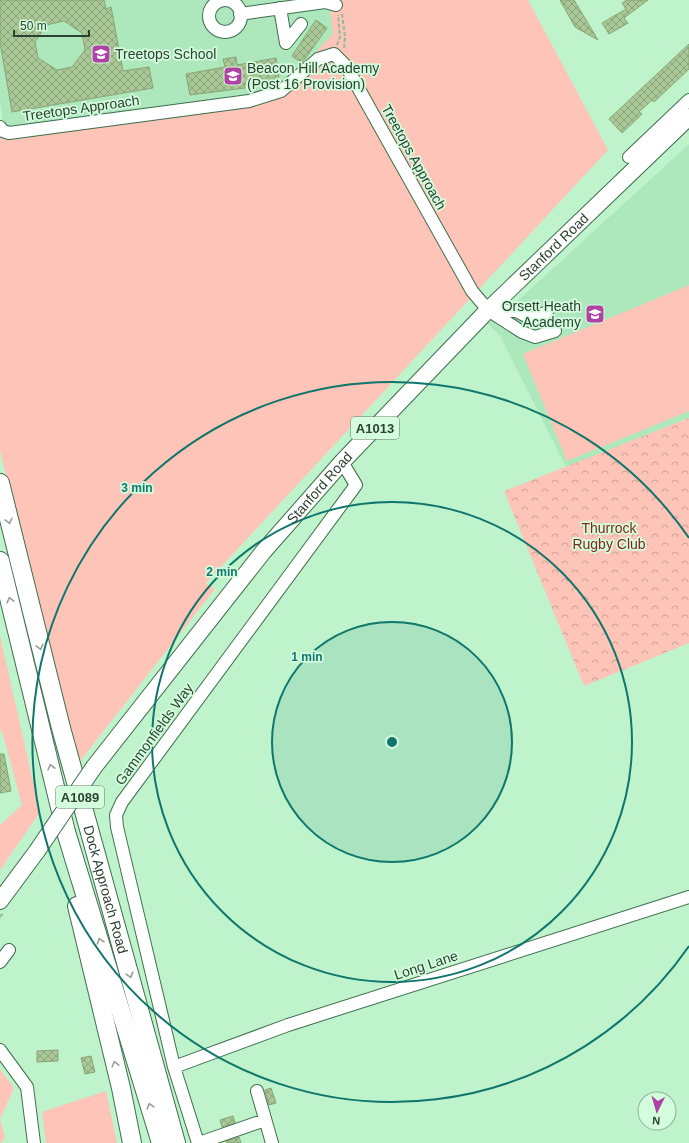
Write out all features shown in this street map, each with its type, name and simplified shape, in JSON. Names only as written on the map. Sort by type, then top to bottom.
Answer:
[{"type":"highway","name":"Dock Approach Road","points":[[0,483],[61,728],[166,1110],[177,1143]]},
{"type":"highway","name":"Dock Approach Road","points":[[0,561],[66,832]]},
{"type":"highway","points":[[66,832],[78,907],[121,1088],[132,1143]]},
{"type":"highway","points":[[66,832],[161,1143]]},
{"type":"main road","name":"Stanford Road","points":[[0,902],[37,851],[94,767],[263,552],[342,462],[488,310],[689,117]]},
{"type":"street","points":[[221,1],[231,2],[238,9],[240,14],[238,24],[231,31],[215,31],[207,17],[212,7],[221,1]]},
{"type":"street","points":[[240,14],[263,16],[280,8],[325,2],[336,5]]},
{"type":"street","points":[[280,8],[286,43],[301,24]]},
{"type":"street","name":"Treetops Approach","points":[[0,127],[3,131],[9,133],[250,101],[281,91],[318,60],[334,54],[346,66],[472,292],[488,310],[522,332],[536,337]]},
{"type":"street","points":[[628,157],[689,100]]},
{"type":"street","points":[[488,310],[516,311],[532,320]]},
{"type":"street","points":[[532,320],[547,312]]},
{"type":"street","points":[[532,320],[531,328],[536,337],[555,331]]},
{"type":"street","name":"Gammonfields Way","points":[[174,1067],[117,827],[116,815],[122,802],[356,486],[342,462]]},
{"type":"street","name":"Long Lane","points":[[174,1067],[288,1025],[689,897]]},
{"type":"street","points":[[0,962],[8,950]]},
{"type":"street","points":[[0,1050],[27,1087],[34,1143]]},
{"type":"street","points":[[174,1067],[198,1143],[265,1120]]},
{"type":"street","points":[[257,1091],[272,1143]]},
{"type":"path","points":[[334,54],[340,36],[336,5]]},
{"type":"shaded area","points":[[0,0],[329,0],[333,34],[293,76],[248,99],[4,127],[0,103]]},
{"type":"shaded area","name":"Orsett Heath Academy","points":[[689,144],[689,418],[566,467],[500,336],[487,323],[513,305]]},
{"type":"green space","points":[[329,0],[528,0],[608,150],[206,583],[215,589],[77,765],[0,451],[0,128],[248,99],[293,76],[333,34]]},
{"type":"green space","points":[[689,285],[689,411],[567,461],[523,354]]},
{"type":"green space","name":"Thurrock Rugby Club","points":[[689,418],[689,643],[584,686],[504,491]]},
{"type":"green space","points":[[0,636],[40,812],[0,870],[0,825],[22,805],[2,731],[0,731]]},
{"type":"green space","points":[[0,1069],[14,1088],[0,1119]]},
{"type":"green space","points":[[106,1091],[117,1143],[46,1143],[42,1112]]},
{"type":"green space","points":[[0,1119],[5,1138],[1,1143],[0,1143]]},
{"type":"building","name":"Treetops School","points":[[0,0],[104,0],[106,9],[111,7],[123,71],[149,67],[153,88],[12,112],[0,42]],"holes":[[[64,21],[82,33],[85,50],[72,67],[57,70],[38,58],[35,42],[46,25]]]},
{"type":"building","points":[[560,0],[574,0],[598,40],[575,27]]},
{"type":"building","points":[[627,0],[648,0],[624,18],[628,23],[609,34],[602,23],[626,9],[622,3]]},
{"type":"building","points":[[316,20],[327,28],[302,63],[292,56]]},
{"type":"building","points":[[689,44],[689,69],[654,102],[652,100],[639,112],[642,114],[622,133],[609,119]]},
{"type":"building","name":"Beacon Hill Academy (Post 16 Provision)","points":[[236,57],[237,65],[276,58],[279,79],[244,85],[245,88],[190,95],[186,74],[225,67],[223,59]]},
{"type":"building","points":[[0,754],[4,754],[11,791],[0,793]]},
{"type":"building","points":[[58,1050],[58,1061],[37,1062],[37,1051]]},
{"type":"building","points":[[91,1056],[95,1072],[85,1074],[81,1058]]},
{"type":"building","points":[[271,1088],[276,1103],[269,1105],[265,1090]]},
{"type":"building","points":[[233,1116],[235,1123],[222,1127],[220,1120]]},
{"type":"building","points":[[239,1137],[241,1143],[227,1143],[226,1141]]},
{"type":"place","name":"Treetops School","points":[[101,54]]},
{"type":"place","name":"Beacon Hill Academy (Post 16 Provision)","points":[[233,76]]},
{"type":"place","name":"Orsett Heath Academy","points":[[595,314]]}]
